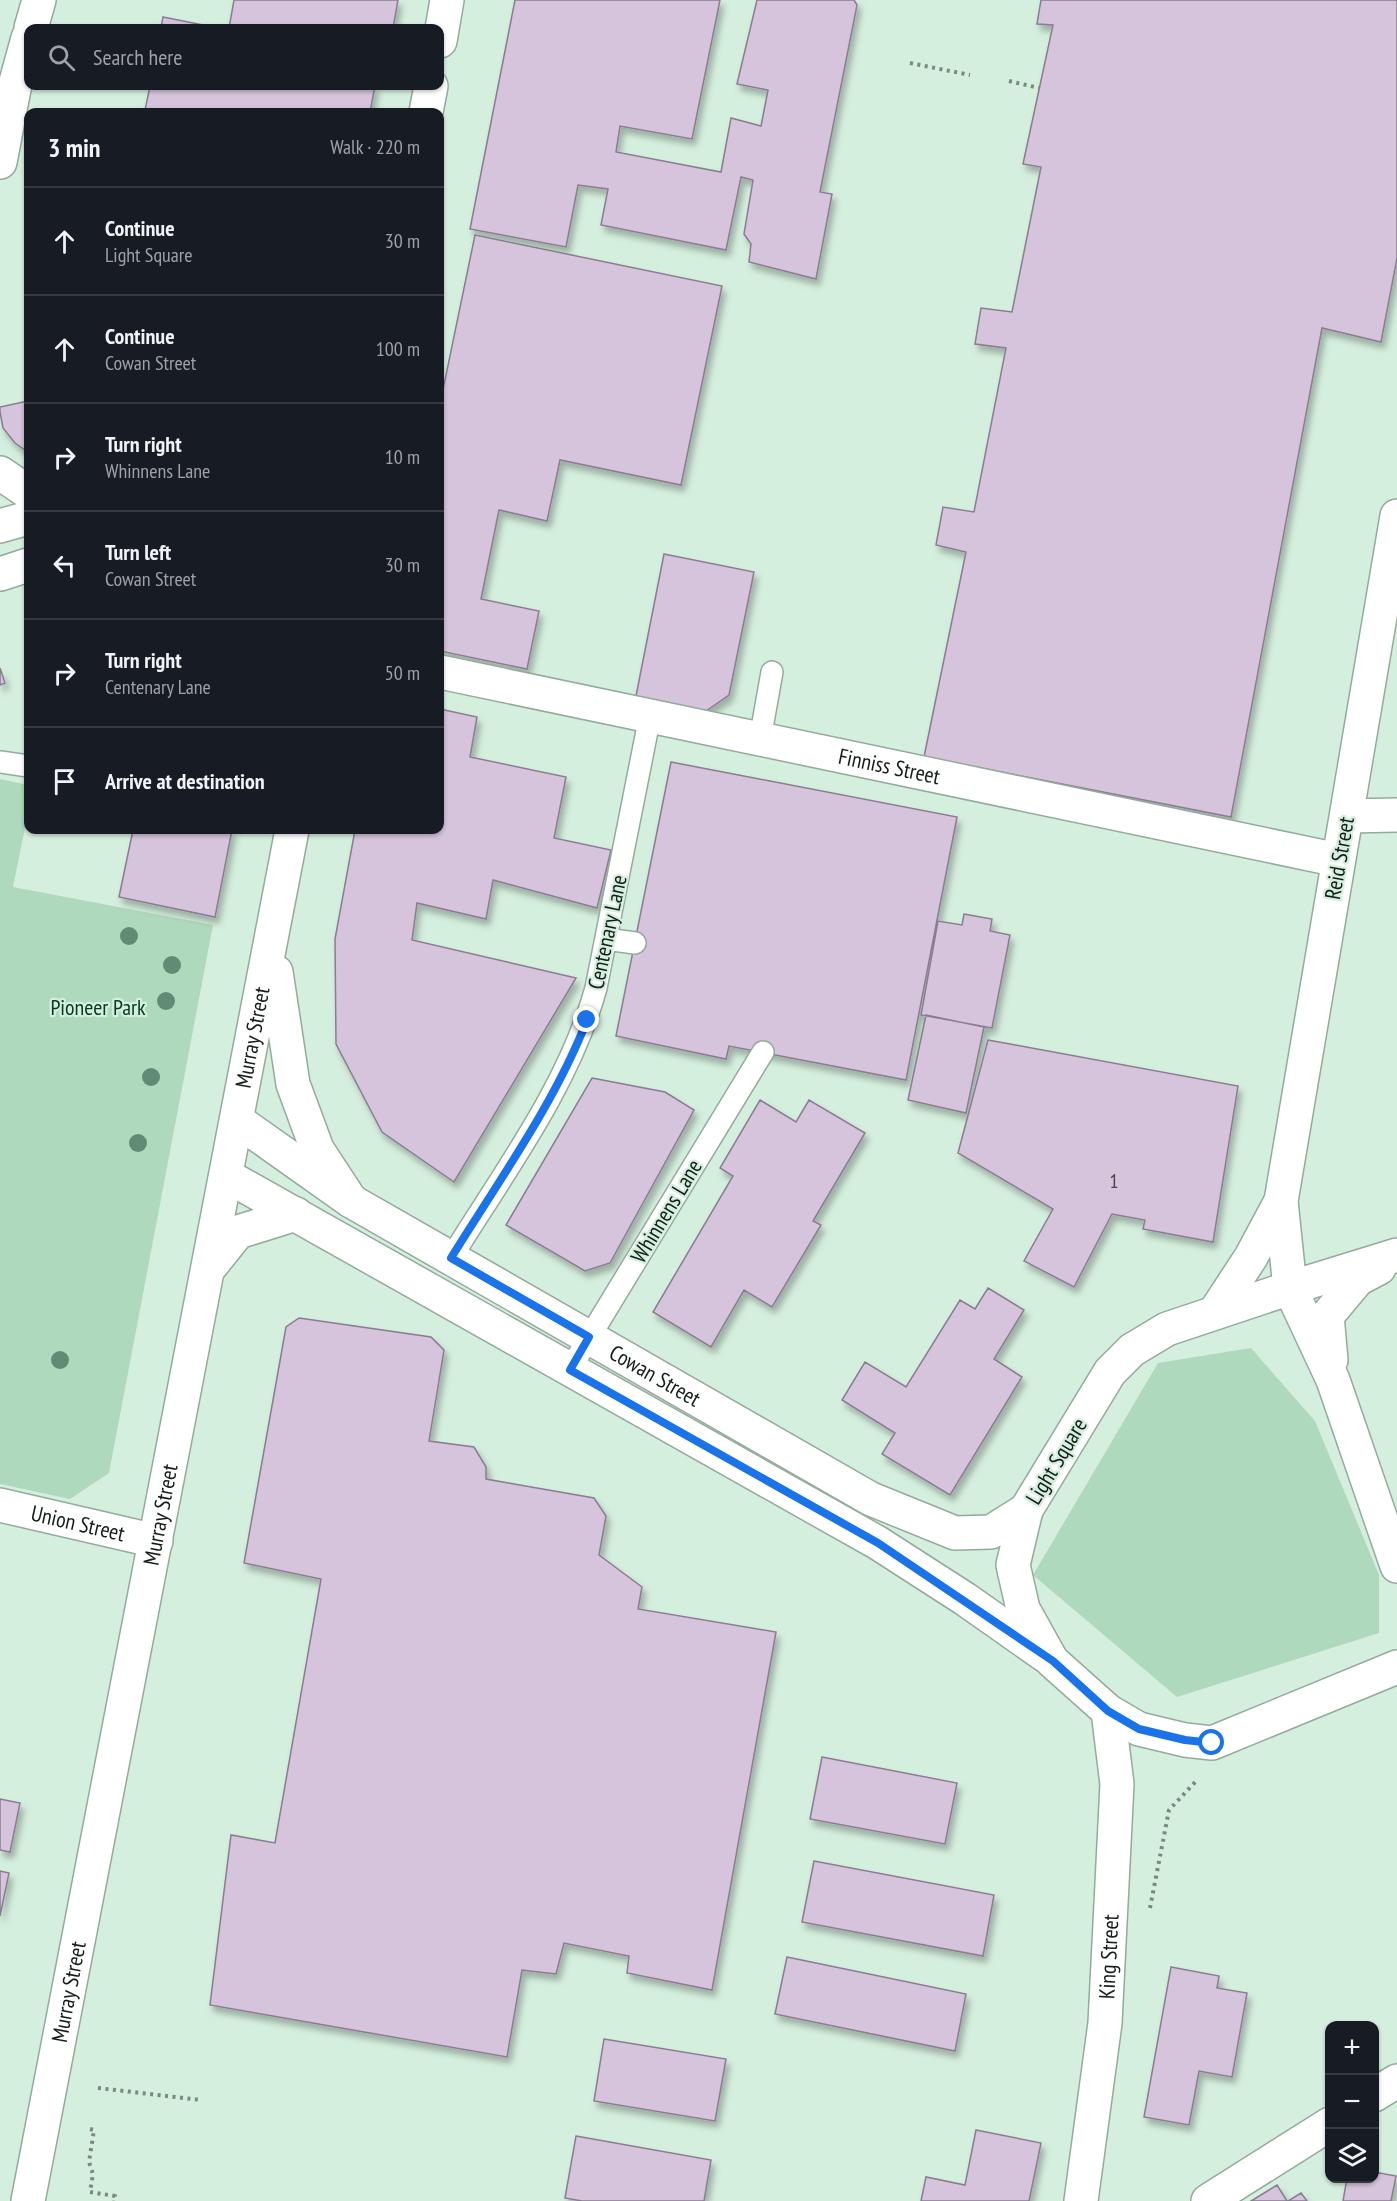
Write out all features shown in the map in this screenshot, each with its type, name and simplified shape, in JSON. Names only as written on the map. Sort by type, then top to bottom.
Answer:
[{"type":"street","points":[[32,24],[39,0]]},
{"type":"street","points":[[443,24],[447,0]]},
{"type":"street","points":[[0,162],[14,89],[24,53]]},
{"type":"street","points":[[427,108],[430,90]]},
{"type":"street","points":[[0,473],[24,489]]},
{"type":"street","name":"Reid Street","points":[[1290,1288],[1281,1201],[1397,516]]},
{"type":"street","points":[[0,526],[24,519]]},
{"type":"street","points":[[0,574],[24,567]]},
{"type":"street","name":"Finniss Street","points":[[444,673],[1338,860]]},
{"type":"street","points":[[1347,816],[1397,815]]},
{"type":"street","name":"Murray Street","points":[[28,2201],[238,1121],[291,834]]},
{"type":"street","points":[[272,940],[293,1084],[317,1149],[351,1201]]},
{"type":"street","name":"Cowan Street","points":[[238,1121],[351,1201],[871,1499],[955,1533],[991,1532],[1026,1510]]},
{"type":"street","name":"Cowan Street","points":[[227,1176],[878,1543],[1053,1661]]},
{"type":"street","name":"Reid Street","points":[[1215,1312],[1251,1257],[1281,1201]]},
{"type":"street","points":[[209,1268],[238,1233],[296,1214]]},
{"type":"street","points":[[1333,1380],[1327,1316],[1358,1279],[1397,1257]]},
{"type":"street","name":"Light Square","points":[[1397,1257],[1215,1312],[1167,1329],[1132,1350],[1110,1372],[1026,1510],[1013,1565],[1023,1609],[1053,1661],[1108,1711],[1139,1729],[1185,1740],[1212,1743],[1397,1667]]},
{"type":"street","points":[[1290,1288],[1333,1380],[1397,1566]]},
{"type":"street","name":"Union Street","points":[[0,1505],[156,1541]]},
{"type":"street","name":"King Street","points":[[1081,2201],[1099,2081],[1105,2023],[1117,1784],[1108,1711]]},
{"type":"street","points":[[1379,2092],[1397,2081]]},
{"type":"street","points":[[1208,2201],[1325,2127]]},
{"type":"lane","points":[[760,739],[772,672]]},
{"type":"lane","name":"Centenary Lane","points":[[451,1258],[516,1154],[576,1048],[596,988],[650,716]]},
{"type":"lane","points":[[0,762],[24,765]]},
{"type":"lane","points":[[606,939],[635,943]]},
{"type":"lane","name":"Whinnens Lane","points":[[570,1370],[763,1052]]},
{"type":"path","points":[[910,63],[970,75]]},
{"type":"path","points":[[1008,81],[1039,88]]},
{"type":"path","points":[[1150,1910],[1169,1810],[1186,1789],[1204,1775]]},
{"type":"path","points":[[98,2088],[201,2100]]},
{"type":"path","points":[[90,2129],[94,2130],[89,2162],[93,2174],[90,2192],[115,2196],[114,2201]]},
{"type":"green space","name":"Pioneer Park","points":[[0,779],[24,784],[24,833],[13,887],[213,925],[109,1473],[70,1499],[0,1484]]},
{"type":"green space","points":[[1251,1348],[1315,1421],[1379,1575],[1379,1633],[1177,1697],[1033,1575],[1158,1363]]},
{"type":"building","points":[[234,0],[398,0],[394,24],[230,24]]},
{"type":"building","points":[[515,0],[720,0],[692,139],[620,126],[616,152],[721,172],[731,118],[761,126],[768,90],[737,84],[757,0],[854,0],[857,5],[820,192],[832,194],[816,279],[749,262],[751,244],[744,234],[753,180],[741,177],[726,250],[601,225],[608,189],[578,185],[566,247],[470,229]]},
{"type":"building","points":[[1041,0],[1397,0],[1397,258],[1381,342],[1322,328],[1231,817],[924,757],[966,552],[936,545],[943,507],[974,512],[1006,348],[975,344],[981,308],[1012,312],[1041,167],[1023,164],[1053,25],[1037,24]]},
{"type":"building","points":[[163,17],[198,24],[162,24]]},
{"type":"building","points":[[149,90],[374,90],[371,108],[145,108]]},
{"type":"building","points":[[475,235],[722,286],[681,485],[560,460],[547,521],[499,510],[481,599],[539,611],[527,669],[444,652],[444,385]]},
{"type":"building","points":[[24,402],[24,449],[15,443],[3,428],[0,407]]},
{"type":"building","points":[[664,554],[754,572],[729,695],[706,711],[636,696]]},
{"type":"building","points":[[0,668],[5,683],[0,685]]},
{"type":"building","points":[[444,710],[477,717],[470,757],[566,777],[554,838],[611,850],[597,908],[493,880],[486,919],[417,903],[412,940],[576,978],[454,1182],[382,1132],[336,1044],[335,939],[354,834],[444,834]]},
{"type":"building","points":[[671,762],[957,817],[906,1080],[729,1046],[726,1059],[616,1036]]},
{"type":"building","points":[[132,834],[231,834],[215,917],[119,897]]},
{"type":"building","points":[[964,914],[992,919],[990,931],[1010,935],[992,1028],[921,1015],[938,921],[962,925]]},
{"type":"building","points":[[926,1015],[984,1027],[966,1113],[908,1100]]},
{"type":"building","points":[[988,1040],[1238,1086],[1213,1242],[1143,1229],[1145,1220],[1112,1214],[1074,1287],[1024,1261],[1053,1209],[958,1153]]},
{"type":"building","points":[[592,1078],[665,1092],[694,1110],[610,1263],[585,1271],[506,1225]]},
{"type":"building","points":[[760,1100],[796,1122],[809,1100],[865,1133],[813,1221],[821,1225],[772,1307],[744,1290],[711,1347],[653,1312],[733,1176],[720,1168]]},
{"type":"building","points":[[988,1288],[1024,1310],[994,1359],[1022,1377],[950,1495],[882,1454],[895,1433],[842,1400],[865,1362],[906,1387],[960,1300],[975,1309]]},
{"type":"building","points":[[299,1318],[431,1337],[444,1350],[429,1441],[474,1447],[486,1467],[486,1479],[594,1498],[606,1516],[599,1555],[642,1587],[638,1609],[776,1632],[712,1990],[627,1973],[629,1956],[564,1943],[556,1974],[522,1970],[507,2057],[210,2005],[231,1835],[275,1843],[321,1579],[244,1563],[286,1327]]},
{"type":"building","points":[[822,1757],[957,1783],[945,1844],[810,1819]]},
{"type":"building","points":[[0,1799],[20,1803],[10,1852],[0,1850]]},
{"type":"building","points":[[814,1861],[994,1895],[983,1956],[802,1922]]},
{"type":"building","points":[[0,1871],[9,1873],[0,1916]]},
{"type":"building","points":[[787,1957],[966,1994],[955,2051],[775,2014]]},
{"type":"building","points":[[1171,1967],[1219,1976],[1217,1988],[1247,1993],[1232,2077],[1199,2071],[1189,2125],[1144,2117]]},
{"type":"building","points":[[604,2039],[726,2059],[715,2121],[594,2101]]},
{"type":"building","points":[[976,2130],[1041,2143],[1029,2201],[921,2201],[926,2177],[965,2185]]},
{"type":"building","points":[[576,2136],[711,2160],[704,2201],[582,2201],[565,2198]]},
{"type":"building","points":[[1379,2173],[1396,2176],[1391,2201],[1343,2201],[1346,2183],[1379,2183]]},
{"type":"building","points":[[1277,2185],[1287,2201],[1251,2201]]},
{"type":"building","points":[[1301,2193],[1307,2201],[1288,2201]]},
{"type":"route","points":[[587,1020],[576,1048],[516,1154],[451,1258],[589,1337],[570,1370],[878,1543],[965,1599],[1053,1661],[1108,1711],[1139,1729],[1185,1740],[1212,1743]]}]
